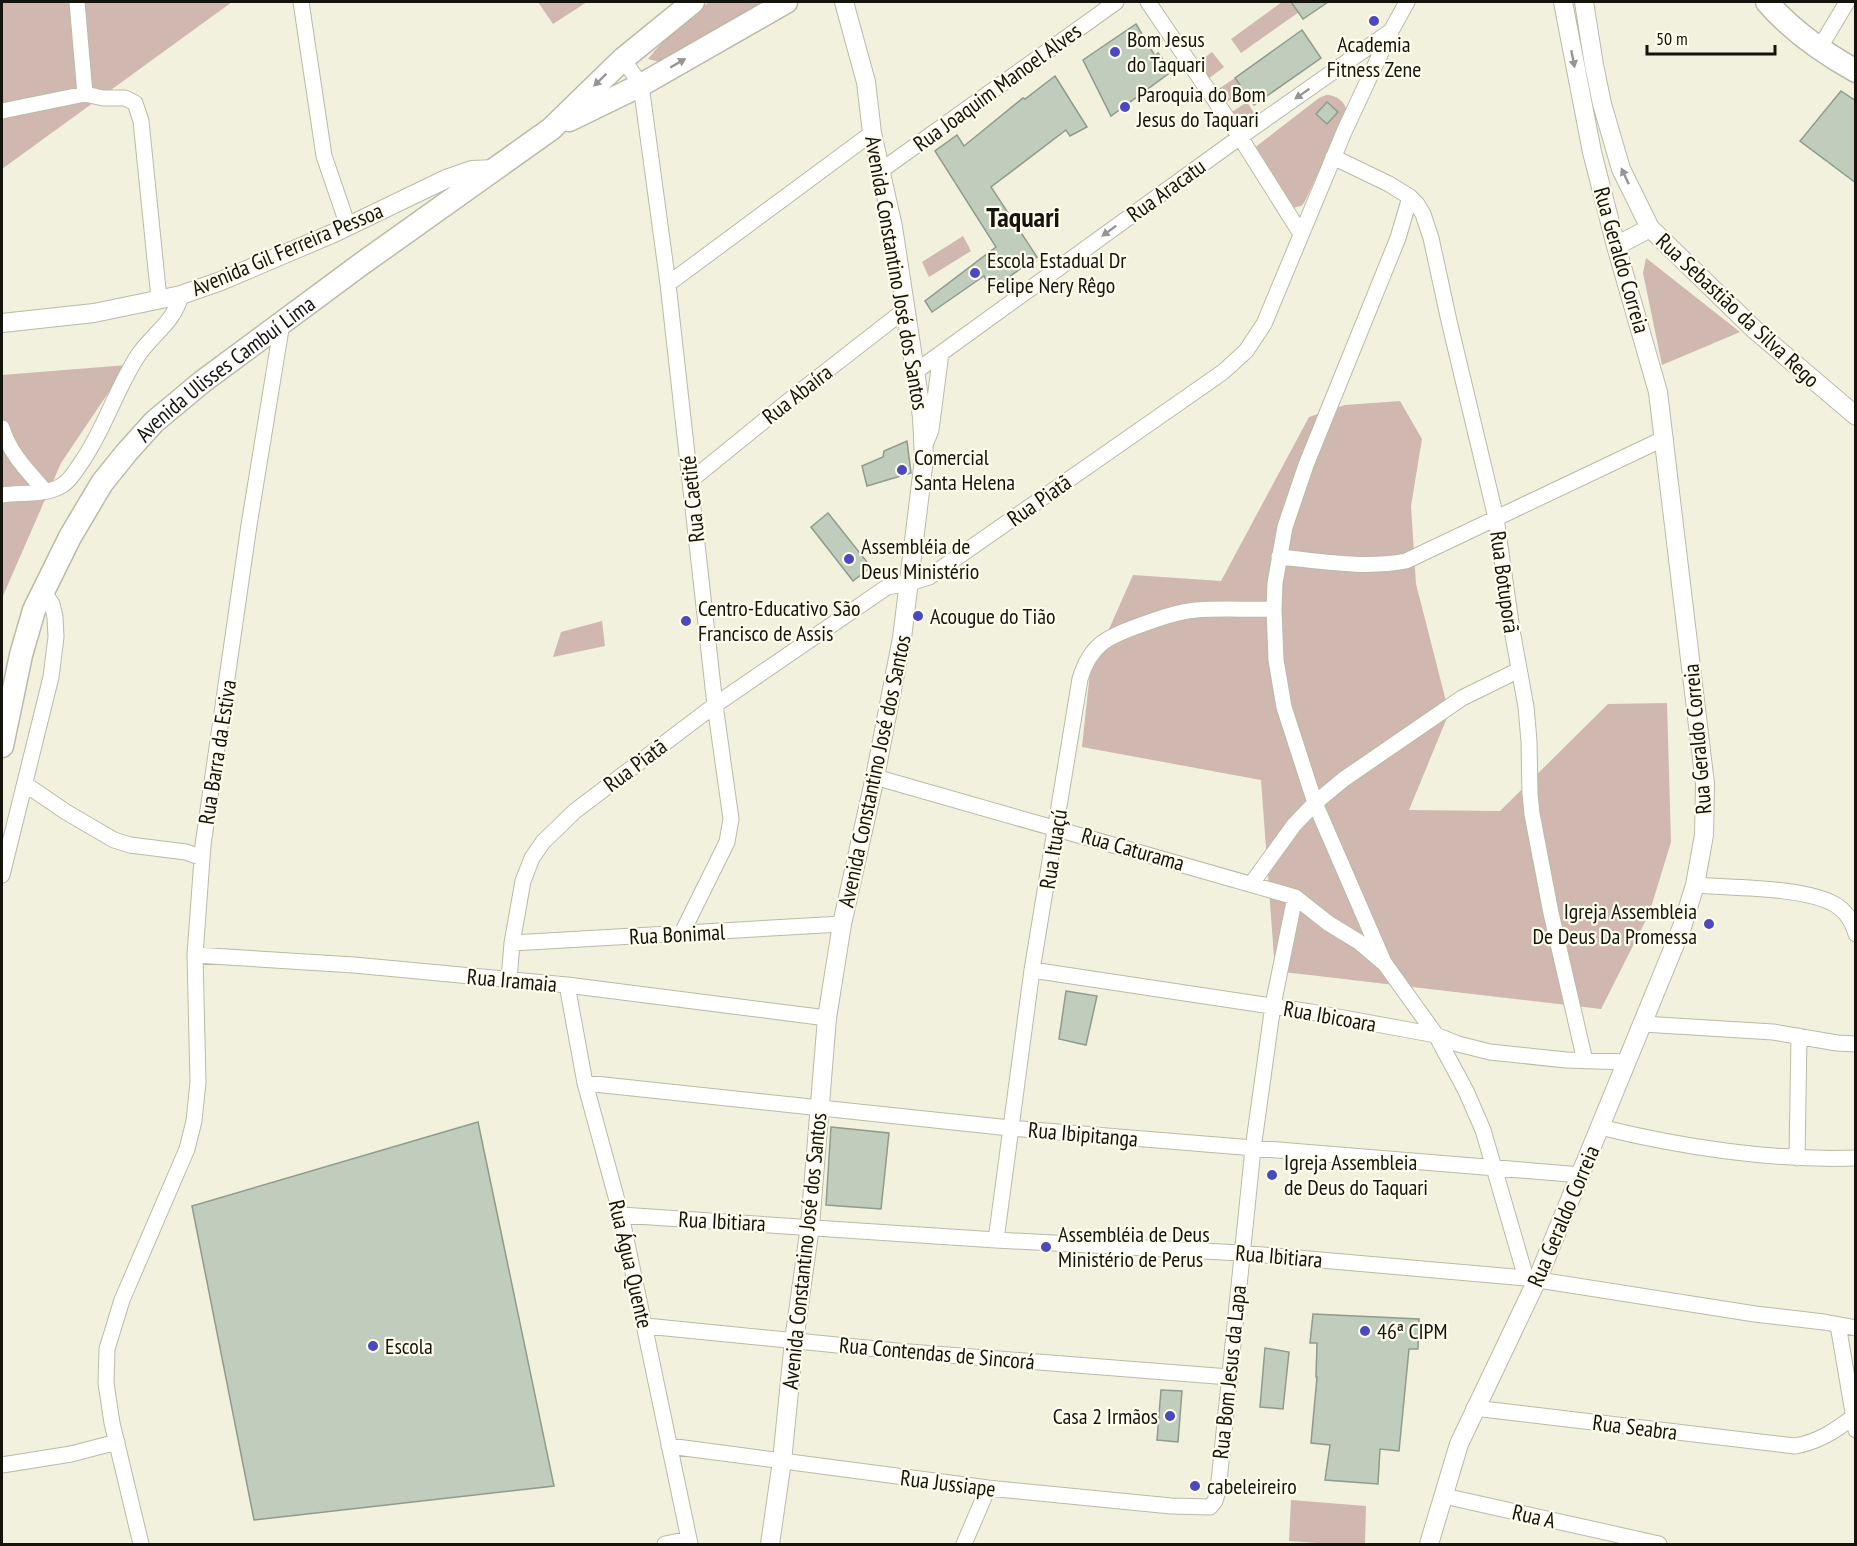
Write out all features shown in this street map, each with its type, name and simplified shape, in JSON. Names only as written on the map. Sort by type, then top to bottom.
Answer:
[{"type":"main road","name":"Avenida Ulisses Cambuí Lima","points":[[2,746],[21,655],[34,609],[70,537],[102,483],[154,422],[202,382],[360,265],[551,129],[623,59],[693,2]]},
{"type":"main road","name":"Avenida Ulisses Cambuí Lima","points":[[551,129],[641,85],[761,8],[786,2]]},
{"type":"main road","points":[[1767,2],[1796,32],[1856,71]]},
{"type":"street","points":[[77,2],[85,94]]},
{"type":"street","points":[[301,2],[324,156],[348,226]]},
{"type":"street","name":"Avenida Constantino José dos Santos","points":[[770,1545],[810,1226],[827,1018],[842,924],[875,777],[910,584],[923,478],[924,445],[893,227],[879,172],[866,82],[844,2]]},
{"type":"street","name":"Rua Joaquim Manoel Alves","points":[[879,172],[1116,2]]},
{"type":"street","points":[[1148,2],[1240,137],[1301,234]]},
{"type":"street","name":"Rua Aracatu","points":[[915,372],[1240,137],[1391,32],[1407,2]]},
{"type":"street","name":"Rua Geraldo Correia","points":[[1430,1545],[1459,1444],[1532,1279],[1582,1175],[1682,927],[1695,885],[1704,836],[1705,784],[1665,438],[1656,382],[1616,246],[1592,152],[1563,2]]},
{"type":"street","name":"Rua Geraldo Correia","points":[[1584,2],[1593,65],[1621,169],[1650,228]]},
{"type":"street","points":[[1819,49],[1847,2]]},
{"type":"street","name":"Rua Piatã","points":[[509,980],[512,943],[527,868],[543,842],[575,811],[715,705],[887,587],[910,584],[929,578],[1223,372],[1246,351],[1263,324],[1333,157],[1391,32]]},
{"type":"street","name":"Rua Caetité","points":[[623,59],[641,85],[668,284],[715,705],[731,819],[727,842],[682,933]]},
{"type":"street","points":[[2,111],[85,94],[103,98],[130,99],[137,107],[141,121],[159,299]]},
{"type":"street","points":[[668,284],[872,133]]},
{"type":"street","name":"Rua Botuporã","points":[[1333,157],[1389,184],[1410,197],[1423,214],[1431,238],[1496,518],[1526,707],[1533,814],[1551,913],[1586,1061]]},
{"type":"street","name":"Avenida Gil Ferreira Pessoa","points":[[2,322],[94,314],[181,295],[266,263],[446,179],[472,170],[496,169]]},
{"type":"street","points":[[1410,197],[1398,238],[1306,465],[1285,527],[1279,557],[1274,609],[1276,660],[1284,707],[1315,803],[1385,964],[1436,1035],[1466,1091],[1483,1130],[1532,1279]]},
{"type":"street","name":"Rua Sebastião da Silva Rego","points":[[1616,246],[1650,228],[1755,330],[1854,413]]},
{"type":"street","points":[[2,495],[54,489],[64,484],[89,451],[127,374],[140,353],[169,321],[177,309],[181,295]]},
{"type":"street","name":"Rua Abaíra","points":[[690,481],[906,309]]},
{"type":"street","name":"Rua Barra da Estiva","points":[[141,1545],[106,1383],[106,1349],[122,1300],[187,1149],[194,1121],[198,1082],[195,955],[202,858],[249,525],[282,323]]},
{"type":"street","points":[[924,445],[931,430],[941,353]]},
{"type":"street","points":[[2,428],[6,442],[15,456],[45,490]]},
{"type":"street","points":[[1279,557],[1362,565],[1384,565],[1406,561],[1430,552],[1665,438]]},
{"type":"street","points":[[2,875],[51,677],[56,637],[55,617],[51,604],[43,591]]},
{"type":"street","name":"Rua Ituaçú","points":[[996,1240],[1032,970],[1080,679],[1090,654],[1100,644],[1116,634],[1170,615],[1196,610],[1274,609]]},
{"type":"street","points":[[1252,883],[1294,825],[1344,778],[1462,698],[1519,670]]},
{"type":"street","name":"Rua Caturama","points":[[875,777],[1295,897]]},
{"type":"street","points":[[25,783],[66,812],[114,840],[130,845],[171,849],[202,858]]},
{"type":"street","points":[[1695,885],[1791,892],[1830,901],[1845,912],[1856,934]]},
{"type":"street","points":[[1295,897],[1328,923],[1359,942],[1385,964]]},
{"type":"street","name":"Rua Bom Jesus da Lapa","points":[[1218,1491],[1253,1149],[1273,1005],[1295,897]]},
{"type":"street","name":"Rua Bonimal","points":[[512,943],[842,924]]},
{"type":"street","name":"Rua Iramaia","points":[[195,955],[354,965],[567,985],[827,1018]]},
{"type":"street","name":"Rua Ibicoara","points":[[1032,970],[1273,1005],[1436,1035],[1458,1044],[1490,1052],[1527,1057],[1627,1062]]},
{"type":"street","name":"Rua Água Quente","points":[[567,985],[585,1083],[621,1215],[689,1542]]},
{"type":"street","points":[[1643,1024],[1734,1029],[1856,1044]]},
{"type":"street","points":[[1797,1158],[1799,1036]]},
{"type":"street","name":"Rua Ibipitanga","points":[[585,1083],[1010,1128],[1582,1175]]},
{"type":"street","points":[[1600,1127],[1672,1142],[1797,1158],[1856,1158]]},
{"type":"street","name":"Rua Ibitiara","points":[[621,1215],[996,1240],[1241,1253],[1532,1279],[1856,1328]]},
{"type":"street","points":[[1838,1325],[1854,1424]]},
{"type":"street","name":"Rua Contendas de Sincorá","points":[[645,1326],[794,1341],[1229,1377]]},
{"type":"street","name":"Rua Seabra","points":[[1474,1408],[1795,1446],[1809,1444],[1854,1424]]},
{"type":"street","points":[[2,1465],[71,1454],[117,1442]]},
{"type":"street","name":"Rua Jussiape","points":[[669,1446],[988,1488],[1206,1508],[1213,1504],[1218,1491]]},
{"type":"street","points":[[968,1543],[988,1488]]},
{"type":"street","name":"Rua A","points":[[1444,1496],[1659,1545]]},
{"type":"street","points":[[664,1545],[689,1542]]},
{"type":"shaded area","points":[[2,2],[232,2],[2,169]]},
{"type":"shaded area","points":[[538,2],[587,2],[553,24]]},
{"type":"shaded area","points":[[709,2],[770,2],[660,62],[648,59],[662,43]]},
{"type":"shaded area","points":[[1282,2],[1291,2],[1299,12],[1241,53],[1231,39]]},
{"type":"shaded area","points":[[1212,52],[1224,67],[1208,79],[1197,63]]},
{"type":"shaded area","points":[[1235,78],[1244,90],[1226,103],[1217,90]]},
{"type":"shaded area","points":[[1326,95],[1340,100],[1347,113],[1304,203],[1293,208],[1253,149]]},
{"type":"shaded area","points":[[1247,102],[1255,114],[1241,123],[1232,112]]},
{"type":"shaded area","points":[[963,236],[971,251],[929,277],[922,262]]},
{"type":"shaded area","points":[[1646,258],[1740,332],[1662,365],[1643,273]]},
{"type":"shaded area","points":[[127,365],[61,463],[2,598],[2,375]]},
{"type":"shaded area","points":[[1400,401],[1422,439],[1411,506],[1416,584],[1449,713],[1409,810],[1500,811],[1608,704],[1667,703],[1671,842],[1649,914],[1601,1009],[1275,971],[1261,780],[1082,747],[1090,672],[1133,575],[1221,581],[1309,417],[1345,405]]},
{"type":"shaded area","points":[[602,621],[605,646],[553,657],[561,632]]},
{"type":"shaded area","points":[[1291,1500],[1366,1506],[1365,1544],[1289,1541]]},
{"type":"building","points":[[1291,2],[1328,2],[1303,19]]},
{"type":"building","points":[[1136,24],[1155,56],[1158,53],[1172,71],[1111,116],[1083,60]]},
{"type":"building","points":[[1302,30],[1321,58],[1254,105],[1235,78]]},
{"type":"building","points":[[1055,76],[1087,127],[1070,136],[1066,130],[991,187],[1037,257],[992,289],[984,276],[932,312],[925,301],[996,247],[935,151],[957,135],[964,146],[1023,98],[1025,99]]},
{"type":"building","points":[[1841,91],[1856,101],[1856,183],[1800,141]]},
{"type":"building","points":[[1327,102],[1338,112],[1327,124],[1316,114]]},
{"type":"building","points":[[907,441],[911,473],[867,486],[862,466],[883,457],[884,451]]},
{"type":"building","points":[[828,513],[871,567],[853,581],[811,527]]},
{"type":"building","points":[[1066,991],[1097,996],[1086,1045],[1059,1039]]},
{"type":"building","name":"Escola","points":[[478,1122],[554,1486],[254,1520],[192,1206]]},
{"type":"building","points":[[831,1127],[889,1133],[881,1209],[826,1205]]},
{"type":"building","points":[[1313,1314],[1419,1319],[1418,1349],[1409,1349],[1399,1451],[1380,1449],[1378,1484],[1325,1480],[1330,1445],[1311,1443],[1317,1377],[1317,1343],[1310,1343]]},
{"type":"building","points":[[1265,1348],[1289,1352],[1283,1409],[1260,1407]]},
{"type":"building","name":"Casa 2 Irmãos","points":[[1161,1390],[1182,1391],[1178,1442],[1157,1440]]},
{"type":"place","name":"Academia Fitness Zene","points":[[1374,21]]},
{"type":"place","name":"Bom Jesus do Taquari","points":[[1115,52]]},
{"type":"place","name":"Paroquia do Bom Jesus do Taquari","points":[[1125,107]]},
{"type":"place","name":"Escola Estadual Dr Felipe Nery Rêgo","points":[[975,273]]},
{"type":"place","name":"Comercial Santa Helena","points":[[902,470]]},
{"type":"place","name":"Assembléia de Deus Ministério","points":[[849,559]]},
{"type":"place","name":"Acougue do Tião","points":[[918,616]]},
{"type":"place","name":"Centro-Educativo São Francisco de Assis","points":[[686,621]]},
{"type":"place","name":"Igreja Assembleia De Deus Da Promessa","points":[[1709,924]]},
{"type":"place","name":"Igreja Assembleia de Deus do Taquari","points":[[1272,1175]]},
{"type":"place","name":"Assembléia de Deus Ministério de Perus","points":[[1046,1247]]},
{"type":"place","name":"46ª CIPM","points":[[1365,1331]]},
{"type":"place","name":"Escola","points":[[373,1346]]},
{"type":"place","name":"Casa 2 Irmãos","points":[[1170,1416]]},
{"type":"place","name":"cabeleireiro","points":[[1195,1486]]},
{"type":"district","name":"Taquari","points":[[1023,217]]}]
